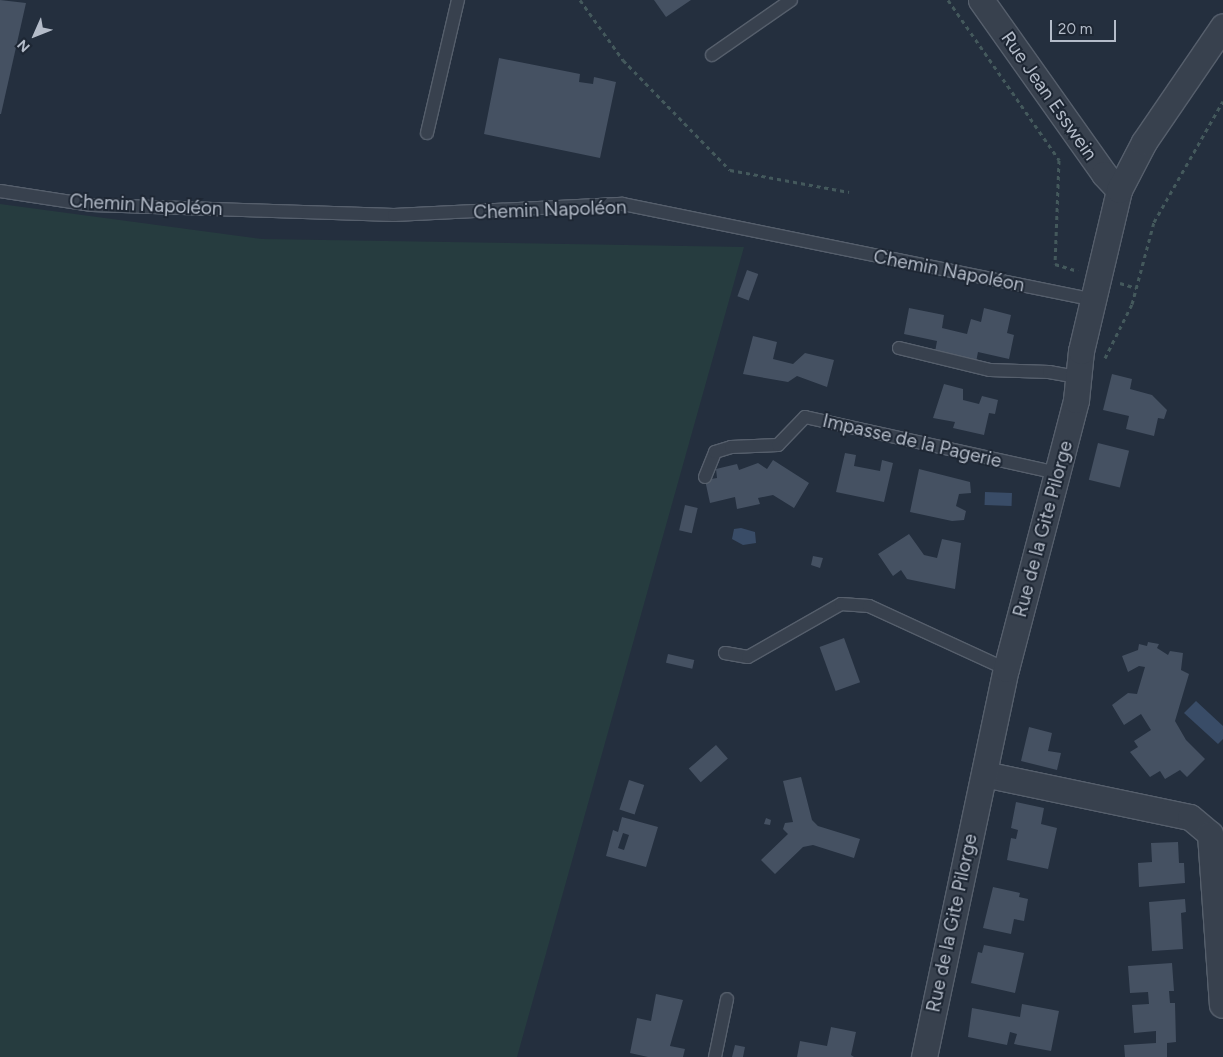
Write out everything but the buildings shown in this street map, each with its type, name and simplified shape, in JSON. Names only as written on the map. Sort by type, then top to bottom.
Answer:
[{"type":"street","name":"Rue Jean Esswein","points":[[981,0],[1104,174],[1119,190]]},
{"type":"street","name":"Rue de la Gite Pilorge","points":[[924,1057],[1006,669],[1057,474],[1095,288],[1119,190],[1144,142],[1223,26]]},
{"type":"street","points":[[984,774],[1190,817],[1210,834],[1222,1005]]},
{"type":"lane","points":[[427,133],[458,0]]},
{"type":"lane","points":[[712,55],[791,0]]},
{"type":"lane","name":"Chemin Napoléon","points":[[0,191],[92,205],[394,215],[623,204],[1095,288]]},
{"type":"lane","points":[[899,348],[990,370],[1049,372],[1078,377]]},
{"type":"lane","name":"Impasse de la Pagerie","points":[[705,477],[715,452],[731,447],[778,445],[805,417],[1057,474]]},
{"type":"lane","points":[[725,654],[748,658],[841,604],[869,606],[1006,669]]},
{"type":"lane","points":[[715,1057],[727,999]]},
{"type":"path","points":[[580,0],[623,60],[730,170],[849,192]]},
{"type":"path","points":[[948,0],[1059,160],[1055,264],[1095,288],[1136,288]]},
{"type":"path","points":[[1104,360],[1118,336],[1136,288],[1154,222],[1223,101]]},
{"type":"green space","points":[[0,204],[262,239],[744,247],[517,1057],[0,1057]]},
{"type":"water","points":[[985,492],[1012,493],[1012,506],[985,505]]},
{"type":"water","points":[[741,528],[755,532],[756,543],[743,545],[732,539],[734,529]]},
{"type":"water","points":[[1196,701],[1223,726],[1223,739],[1218,744],[1184,713]]}]
